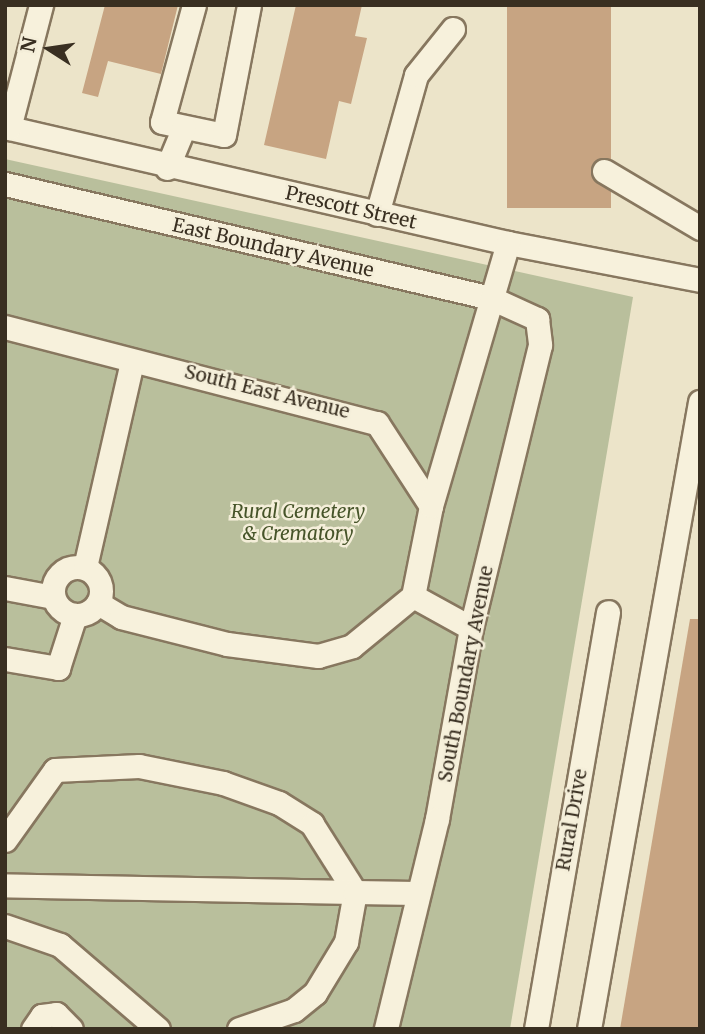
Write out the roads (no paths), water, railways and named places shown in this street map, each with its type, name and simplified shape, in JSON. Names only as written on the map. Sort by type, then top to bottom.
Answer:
[{"type":"street","points":[[7,127],[41,5]]},
{"type":"street","points":[[194,5],[162,122],[224,135],[249,5]]},
{"type":"street","points":[[377,214],[416,75],[453,29]]},
{"type":"street","name":"Prescott Street","points":[[7,127],[167,168],[508,243],[698,273]]},
{"type":"street","points":[[167,168],[184,127]]},
{"type":"street","points":[[604,171],[700,228]]},
{"type":"street","name":"East Boundary Avenue","points":[[5,184],[491,298],[537,319]]},
{"type":"street","points":[[99,603],[121,617],[215,641],[318,656],[352,646],[413,596],[431,506],[508,243]]},
{"type":"street","name":"South Boundary Avenue","points":[[386,1029],[416,893],[437,819],[471,628],[540,345],[537,319]]},
{"type":"street","name":"South East Avenue","points":[[5,327],[363,416],[393,440],[431,506]]},
{"type":"street","points":[[85,567],[132,360]]},
{"type":"street","points":[[589,1029],[700,402]]},
{"type":"street","points":[[53,597],[57,577],[85,567]]},
{"type":"street","points":[[85,567],[102,589],[99,603]]},
{"type":"street","points":[[5,588],[53,597],[75,615]]},
{"type":"street","points":[[413,596],[471,628]]},
{"type":"street","points":[[5,659],[58,667],[75,615],[99,603]]},
{"type":"street","name":"Rural Drive","points":[[536,1029],[608,612]]},
{"type":"street","points":[[5,840],[55,770],[139,766],[223,783],[279,803],[312,824],[355,892],[346,942],[314,993],[294,1010],[239,1029]]},
{"type":"street","points":[[5,885],[416,893]]},
{"type":"street","points":[[5,926],[60,945],[158,1029]]},
{"type":"street","points":[[33,1029],[42,1016],[56,1014],[71,1029]]},
{"type":"park label","name":"Rural Cemetery & Crematory","points":[[298,523]]}]
